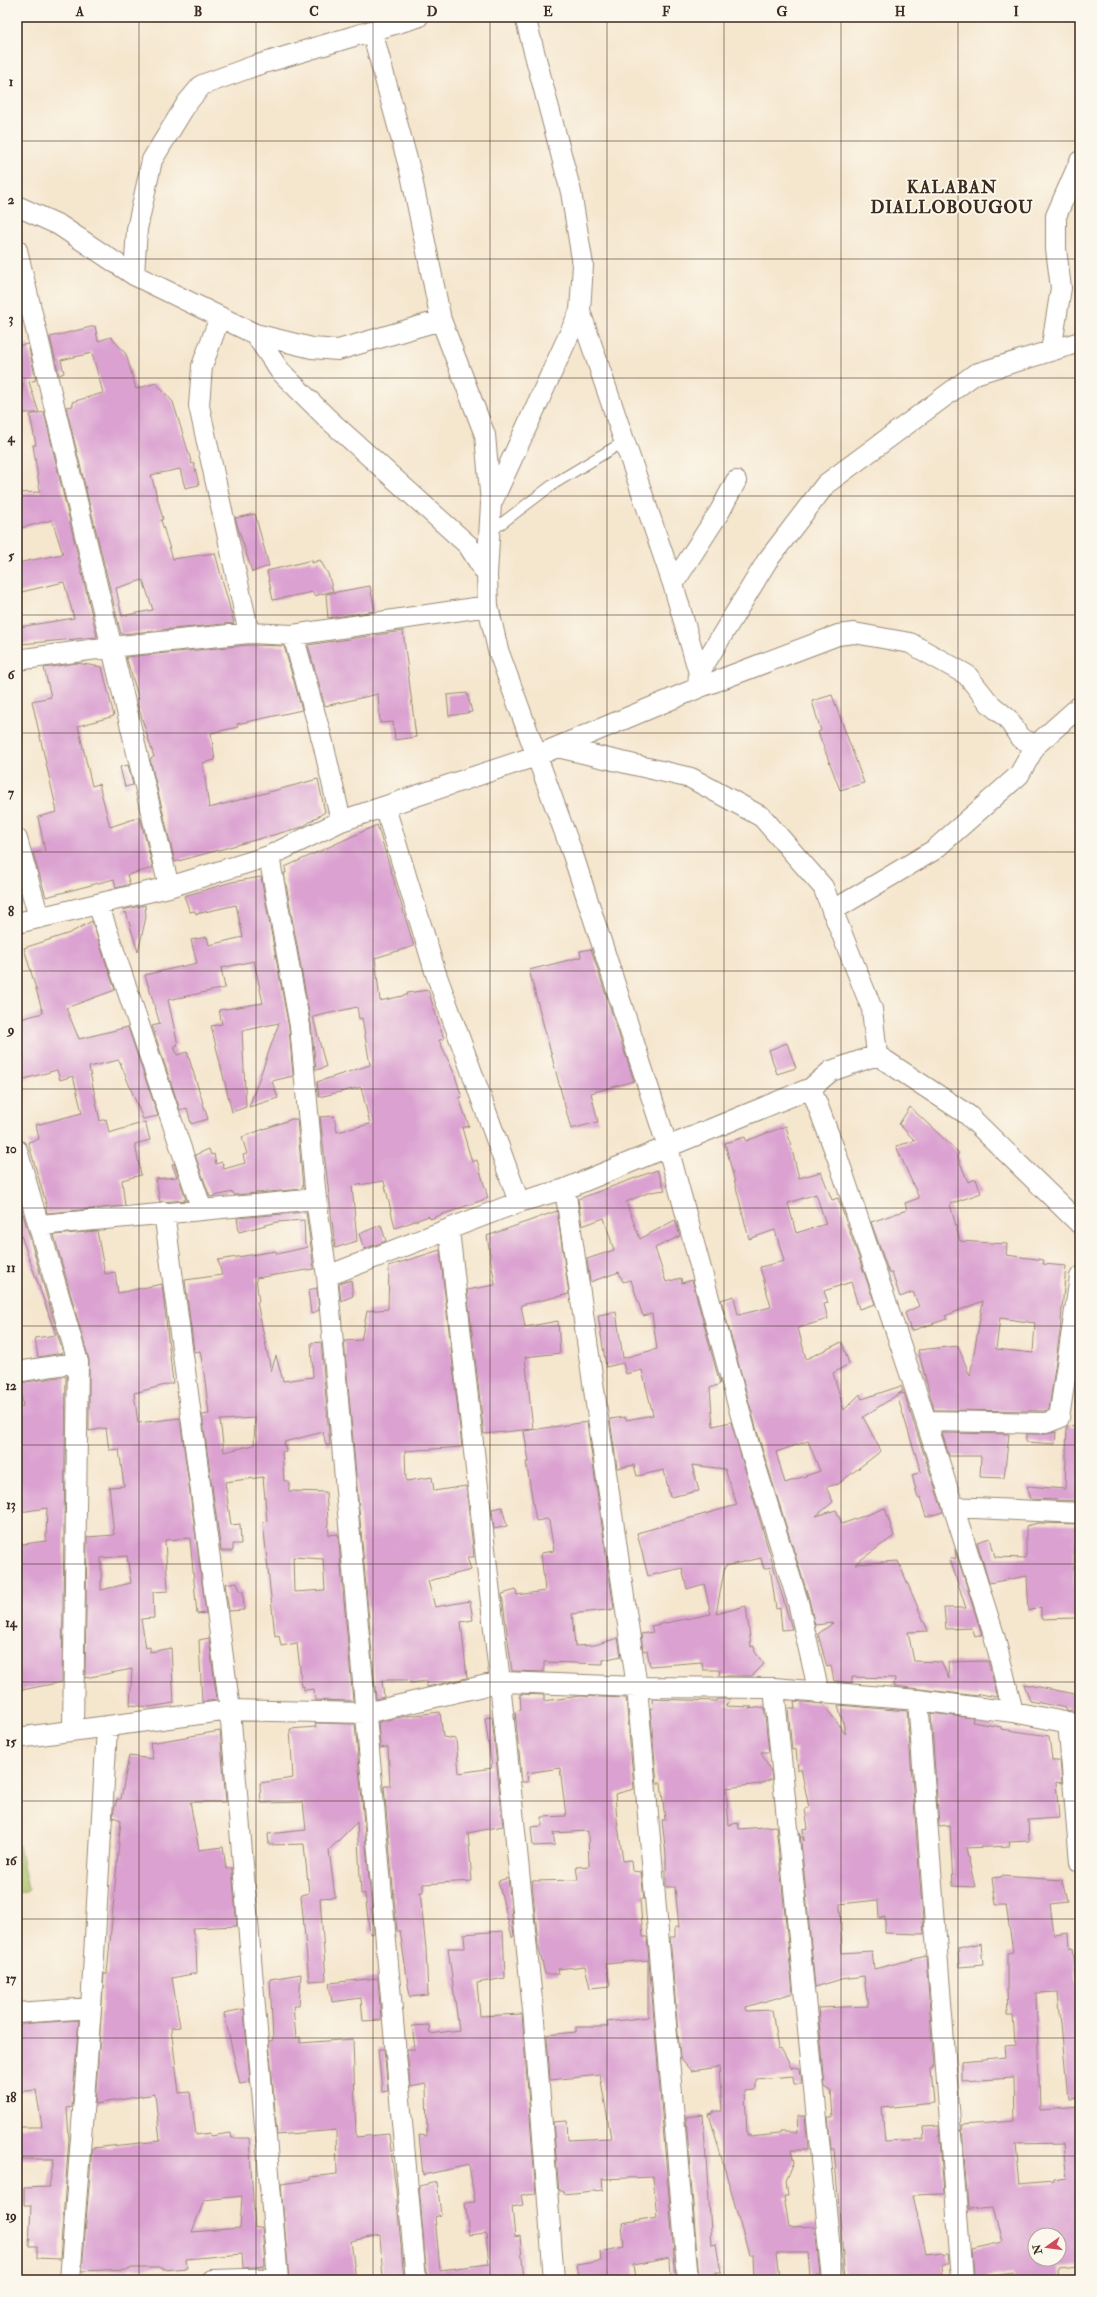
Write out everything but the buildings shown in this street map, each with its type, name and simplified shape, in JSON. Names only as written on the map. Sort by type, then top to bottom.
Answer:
[{"type":"street","points":[[134,275],[137,229],[152,160],[187,103],[202,85],[254,66],[418,17]]},
{"type":"street","points":[[491,504],[580,311],[583,265],[571,192],[525,17]]},
{"type":"street","points":[[372,31],[411,174],[441,320],[485,435],[491,504],[487,575],[488,606],[498,650],[573,855],[668,1148],[748,1445],[798,1602],[820,1693]]},
{"type":"street","points":[[1051,351],[1061,288],[1056,249],[1056,216],[1080,161]]},
{"type":"street","points":[[17,206],[59,225],[134,275],[255,334],[312,348],[338,350],[441,320]]},
{"type":"street","points":[[17,250],[169,887]]},
{"type":"street","points":[[580,311],[673,584],[698,680]]},
{"type":"street","points":[[220,317],[202,366],[199,406],[249,633]]},
{"type":"street","points":[[255,334],[280,372],[334,424],[468,545],[487,575]]},
{"type":"street","points":[[698,680],[767,561],[826,484],[975,374],[1080,342]]},
{"type":"street","points":[[673,584],[720,511],[736,482]]},
{"type":"street","points":[[17,660],[249,633],[293,635],[488,606]]},
{"type":"street","points":[[17,923],[169,887],[269,856],[341,821],[536,756],[698,680],[838,635],[854,633],[910,643],[967,675],[990,704],[1008,718],[1020,738],[1036,745]]},
{"type":"street","points":[[293,635],[323,743],[341,821]]},
{"type":"street","points":[[832,911],[934,850],[1019,775],[1036,745],[1080,706]]},
{"type":"street","points":[[557,747],[691,778],[762,817],[823,887],[872,1009],[878,1055],[968,1115],[1080,1224]]},
{"type":"street","points":[[384,807],[435,971],[519,1202]]},
{"type":"street","points":[[17,839],[39,918]]},
{"type":"street","points":[[269,856],[300,1026],[316,1198],[327,1276],[416,2280]]},
{"type":"street","points":[[98,904],[202,1210]]},
{"type":"street","points":[[327,1276],[519,1202],[565,1189],[668,1148],[811,1088],[831,1071],[878,1055]]},
{"type":"street","points":[[811,1088],[848,1189],[926,1422],[994,1635],[1013,1712]]},
{"type":"street","points":[[17,1150],[40,1225],[78,1362],[73,1729]]},
{"type":"street","points":[[565,1189],[637,1688],[688,2280]]},
{"type":"street","points":[[40,1225],[316,1198]]},
{"type":"street","points":[[164,1212],[230,1710],[278,2279],[212,2280]]},
{"type":"street","points":[[449,1230],[500,1682],[534,2020],[554,2280]]},
{"type":"street","points":[[926,1422],[1046,1422],[1059,1418],[1080,1277]]},
{"type":"street","points":[[17,1372],[78,1362]]},
{"type":"street","points":[[952,1507],[1080,1513]]},
{"type":"street","points":[[17,1738],[73,1729],[107,1728],[230,1710],[366,1713],[500,1682],[637,1688],[774,1688],[918,1700],[1013,1712],[1074,1724],[1080,1862]]},
{"type":"street","points":[[774,1688],[832,2280]]},
{"type":"street","points":[[918,1700],[962,2280]]},
{"type":"street","points":[[70,2280],[91,2008],[107,1728]]},
{"type":"street","points":[[17,2013],[91,2008]]},
{"type":"lane","points":[[490,532],[555,483],[625,441]]},
{"type":"green space","points":[[17,1845],[19,1845],[28,1890],[17,1893]]},
{"type":"district","name":"KALABAN DIALLOBOUGOU","points":[[952,197]]}]
